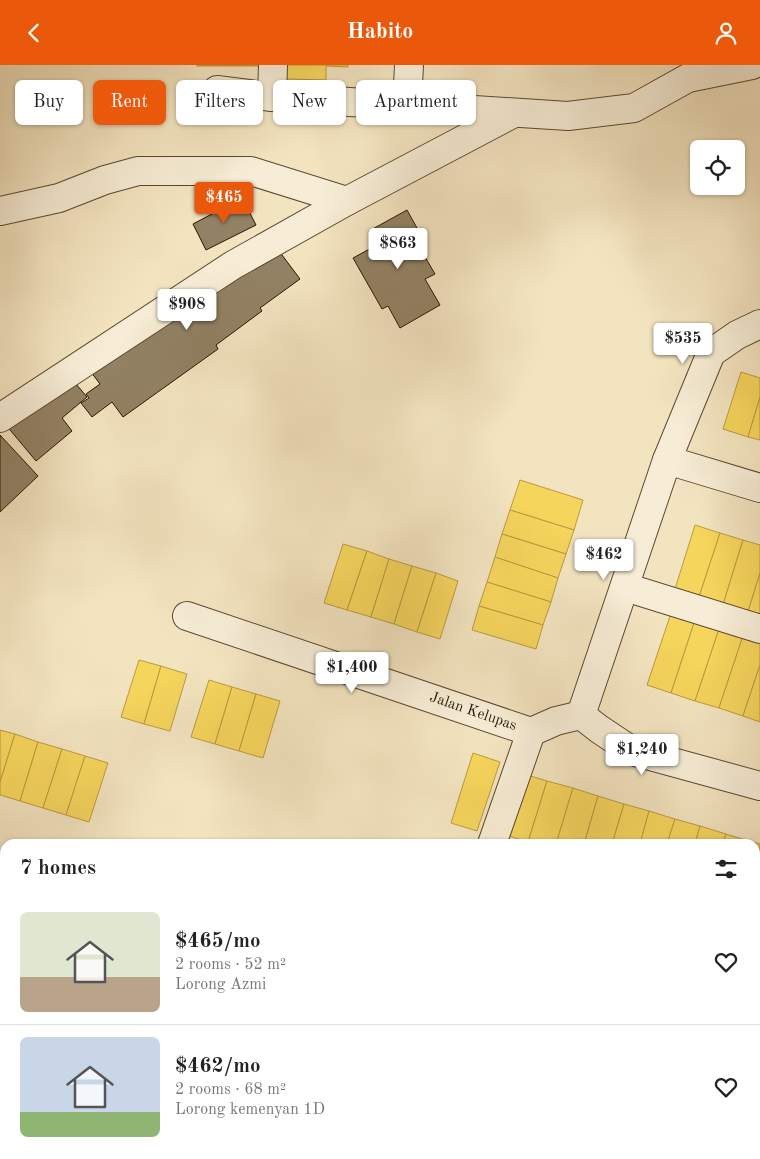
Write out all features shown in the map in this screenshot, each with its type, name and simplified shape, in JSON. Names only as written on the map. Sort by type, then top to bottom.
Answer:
[{"type":"street","points":[[272,97],[273,65]]},
{"type":"street","points":[[408,80],[409,65]]},
{"type":"street","points":[[476,111],[568,116],[634,108],[688,72],[752,65]]},
{"type":"street","points":[[263,96],[356,103]]},
{"type":"street","points":[[0,417],[233,265],[347,201],[514,113]]},
{"type":"street","points":[[0,211],[59,198],[138,171],[251,171],[347,201]]},
{"type":"street","points":[[581,715],[667,460],[711,353],[737,335],[760,324]]},
{"type":"street","points":[[667,460],[760,488]]},
{"type":"street","points":[[624,587],[760,629]]},
{"type":"street","name":"Jalan Kelupas","points":[[187,615],[531,732]]},
{"type":"street","points":[[494,839],[531,732],[556,721],[581,715]]},
{"type":"street","points":[[581,715],[632,751],[760,786]]},
{"type":"building: Homes","points":[[265,65],[265,66],[197,66]]},
{"type":"building: Homes","points":[[284,65],[348,65],[348,67],[326,66],[326,80],[284,79]]},
{"type":"building: Homes","points":[[741,372],[760,378],[760,397],[748,437],[723,429]]},
{"type":"building: Homes","points":[[760,397],[760,440],[748,437]]},
{"type":"building: Homes","points":[[520,480],[583,500],[574,530],[510,510]]},
{"type":"building: Homes","points":[[510,510],[574,530],[566,554],[502,534]]},
{"type":"building: Homes","points":[[695,525],[720,533],[698,600],[674,592]]},
{"type":"building: Homes","points":[[720,533],[743,540],[722,608],[698,600]]},
{"type":"building: Homes","points":[[502,534],[566,554],[558,578],[495,557]]},
{"type":"building: Homes","points":[[743,540],[760,545],[760,573],[747,615],[722,608]]},
{"type":"building: Homes","points":[[343,544],[367,551],[347,610],[324,603]]},
{"type":"building: Homes","points":[[367,551],[389,559],[371,617],[347,610]]},
{"type":"building: Homes","points":[[495,557],[558,578],[551,602],[487,582]]},
{"type":"building: Homes","points":[[389,559],[412,566],[394,624],[371,617]]},
{"type":"building: Homes","points":[[412,566],[436,573],[417,632],[394,624]]},
{"type":"building: Homes","points":[[436,573],[458,581],[440,639],[417,632]]},
{"type":"building: Homes","points":[[760,573],[760,619],[747,615]]},
{"type":"building: Homes","points":[[487,582],[551,602],[543,625],[479,606]]},
{"type":"building: Homes","points":[[479,606],[543,625],[536,649],[472,630]]},
{"type":"building: Homes","points":[[671,613],[695,620],[671,693],[647,685]]},
{"type":"building: Homes","points":[[695,620],[719,629],[695,701],[671,693]]},
{"type":"building: Homes","points":[[719,629],[743,636],[719,708],[695,701]]},
{"type":"building: Homes","points":[[743,636],[760,641],[760,665],[743,716],[719,708]]},
{"type":"building: Homes","points":[[139,660],[161,666],[144,724],[121,717]]},
{"type":"building: Homes","points":[[760,665],[760,722],[743,716]]},
{"type":"building: Homes","points":[[161,666],[187,674],[170,731],[144,724]]},
{"type":"building: Homes","points":[[209,680],[232,687],[215,744],[191,737]]},
{"type":"building: Homes","points":[[232,687],[256,694],[239,751],[215,744]]},
{"type":"building: Homes","points":[[256,694],[280,701],[263,758],[239,751]]},
{"type":"building: Homes","points":[[0,730],[15,734],[0,782]]},
{"type":"building: Homes","points":[[15,734],[38,742],[20,801],[0,795],[0,782]]},
{"type":"building: Homes","points":[[38,742],[62,749],[43,808],[20,801]]},
{"type":"building: Homes","points":[[62,749],[85,756],[66,815],[43,808]]},
{"type":"building: Homes","points":[[473,753],[500,762],[477,831],[451,823]]},
{"type":"building: Homes","points":[[85,756],[108,763],[89,822],[66,815]]},
{"type":"building: Homes","points":[[521,773],[547,781],[529,839],[519,839],[503,834]]},
{"type":"building: Homes","points":[[547,781],[573,788],[558,839],[529,839]]},
{"type":"building: Homes","points":[[573,788],[598,796],[585,839],[558,839]]},
{"type":"building: Homes","points":[[598,796],[624,804],[614,839],[585,839]]},
{"type":"building: Homes","points":[[624,804],[649,811],[641,839],[614,839]]},
{"type":"building: Homes","points":[[649,811],[675,819],[669,839],[641,839]]},
{"type":"building: Homes","points":[[675,819],[700,826],[696,839],[669,839]]},
{"type":"building: Homes","points":[[700,826],[726,834],[724,839],[696,839]]},
{"type":"building: Homes","points":[[726,834],[742,839],[724,839]]},
{"type":"building: Other","points":[[242,198],[256,225],[206,250],[193,224]]},
{"type":"building: Other","points":[[407,210],[422,237],[411,243],[416,252],[421,250],[435,274],[425,279],[440,305],[400,328],[388,306],[382,309],[353,258],[377,245],[369,231]]},
{"type":"building: Other","points":[[270,239],[300,279],[260,308],[262,311],[216,345],[218,349],[123,417],[112,402],[92,417],[81,403],[89,398],[86,394],[100,384],[85,364]]},
{"type":"building: Other","points":[[65,371],[87,397],[62,418],[72,431],[36,461],[0,418]]},
{"type":"building: Other","points":[[0,435],[38,476],[0,512]]}]
